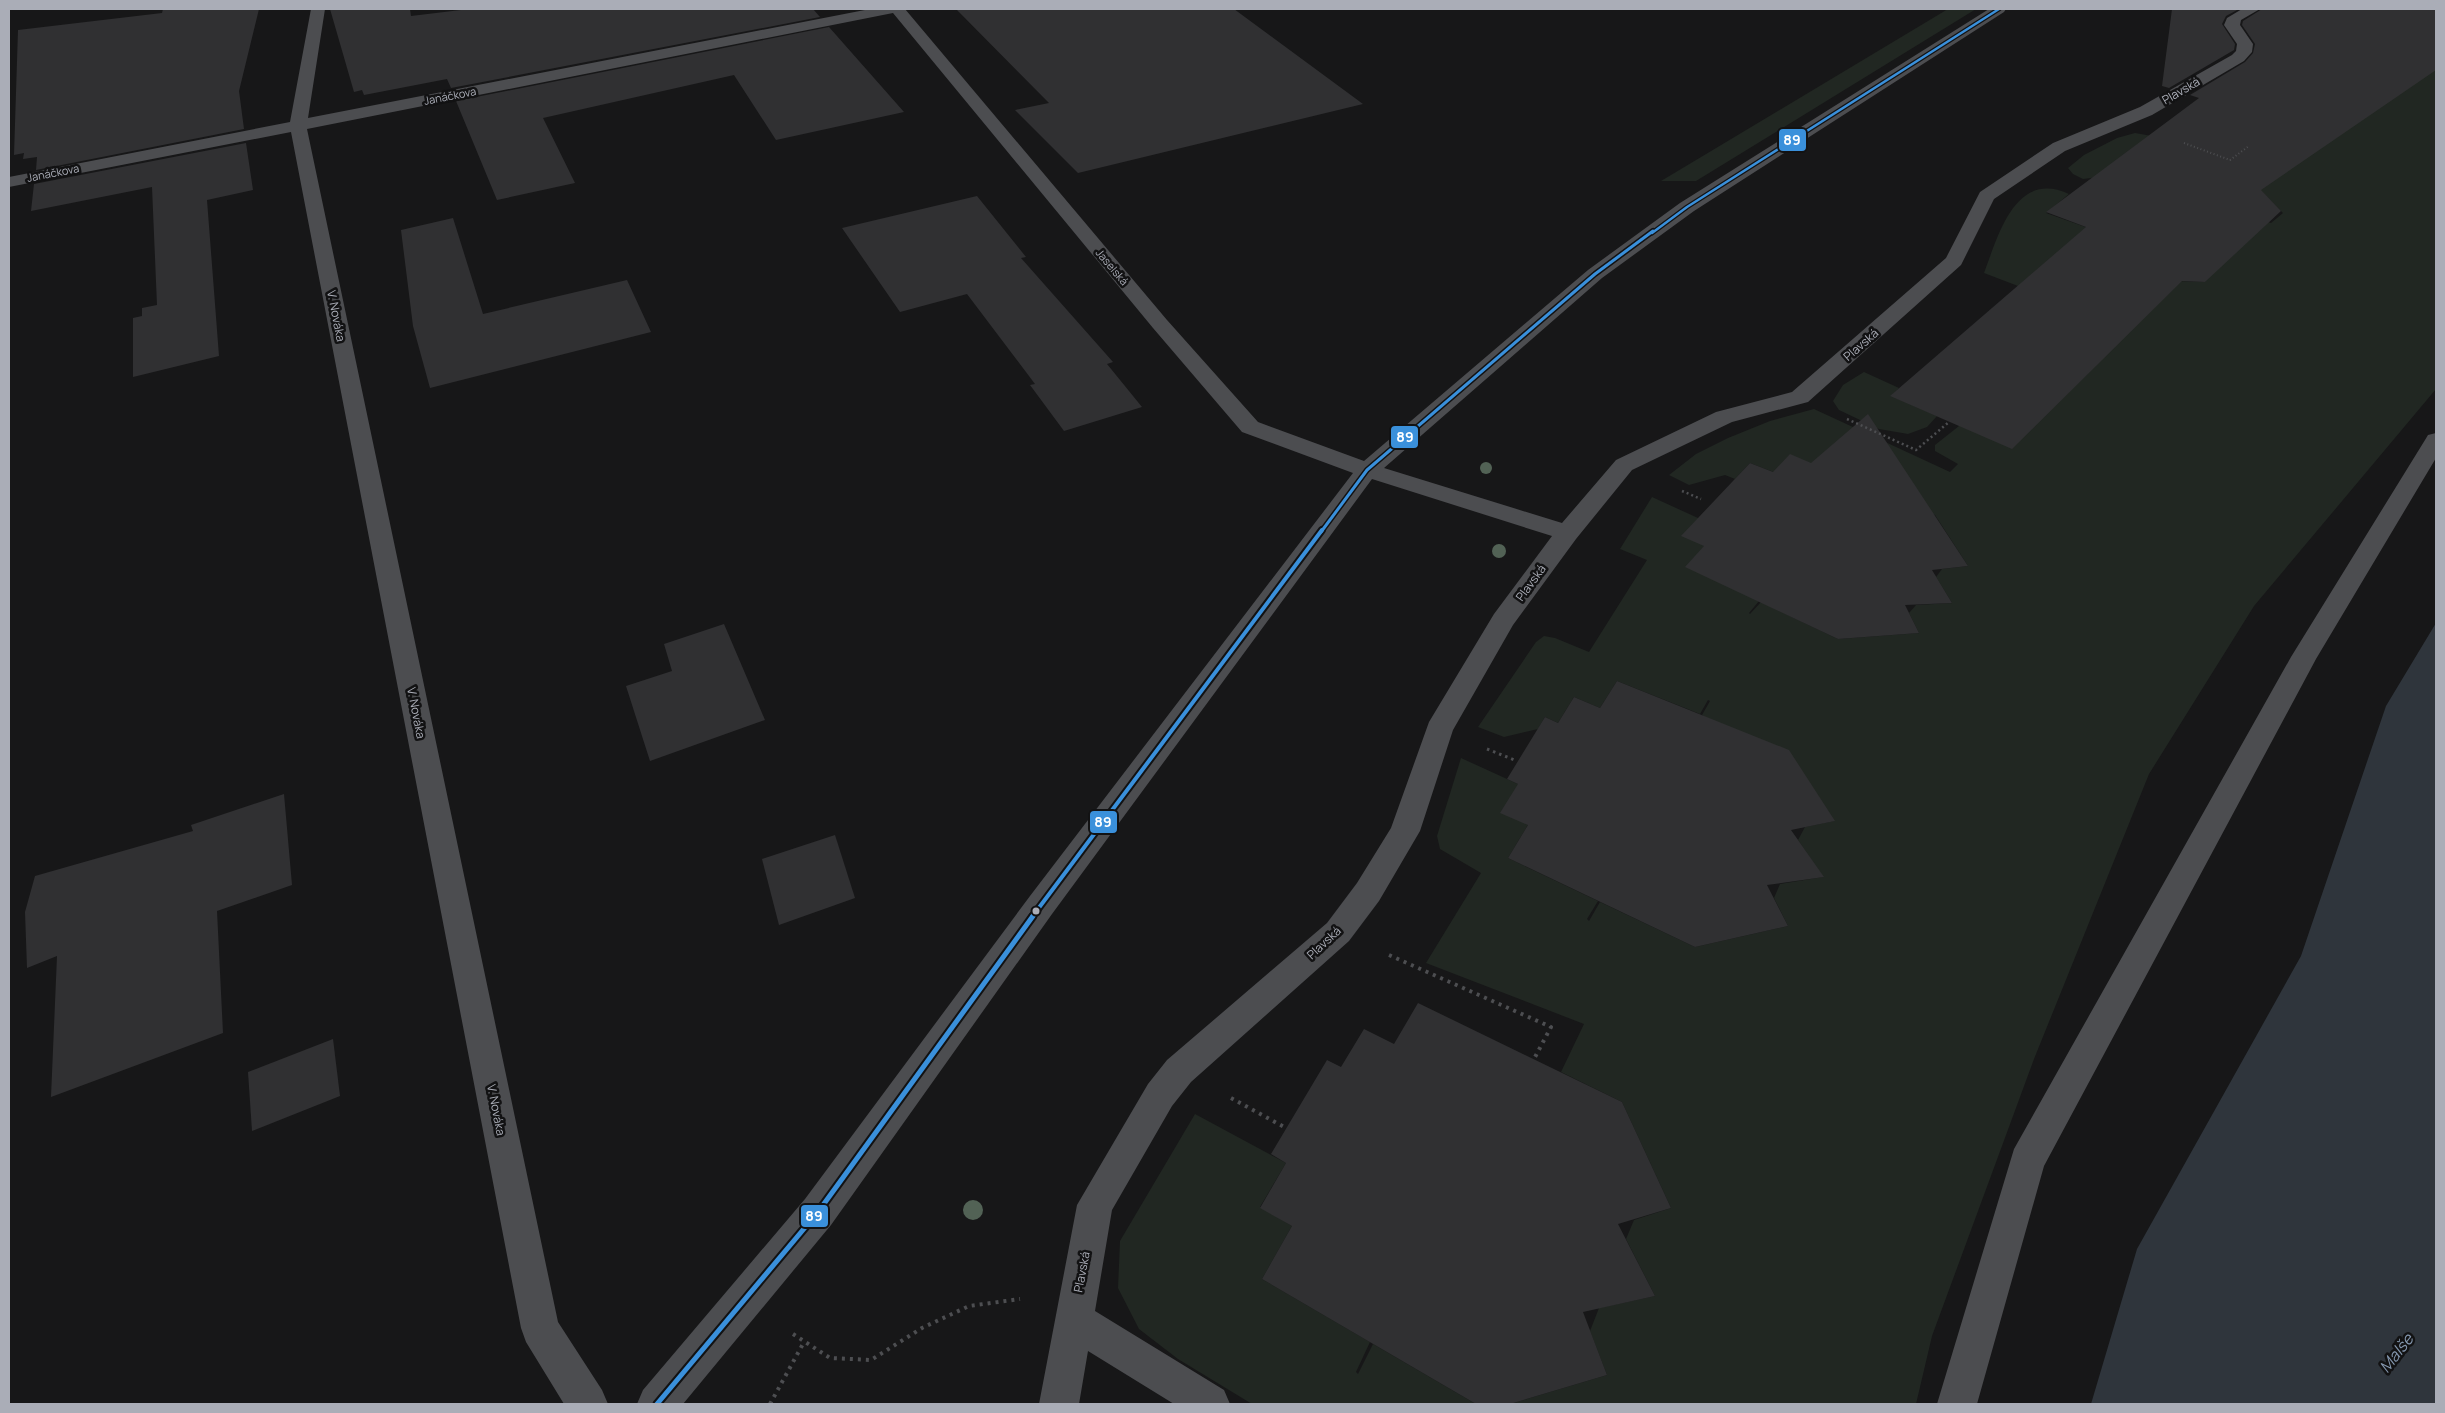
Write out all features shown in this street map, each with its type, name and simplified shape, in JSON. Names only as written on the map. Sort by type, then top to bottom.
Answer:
[{"type":"street","name":"V. Nováka","points":[[318,9],[298,126],[540,1328],[564,1370],[588,1404]]},
{"type":"street","name":"Janáčkova","points":[[9,182],[891,9]]},
{"type":"street","name":"Jaselská","points":[[897,9],[1160,324],[1250,427],[1367,470],[1567,533]]},
{"type":"street","points":[[657,1404],[818,1212],[1041,905],[1367,470],[1595,274],[1688,207],[1999,9]]},
{"type":"street","name":"Plavská","points":[[1059,1404],[1095,1206],[1160,1095],[1180,1071],[1338,932],[1368,892],[1405,831],[1439,729],[1503,620],[1567,533],[1624,465],[1724,417],[1800,397],[1954,261],[1986,196],[2059,147],[2146,111],[2238,58],[2244,52],[2245,44],[2232,25],[2234,18],[2253,9]]},
{"type":"street","points":[[1957,1404],[2027,1162],[2171,896],[2304,657],[2436,440]]},
{"type":"street","points":[[1073,1319],[1210,1404]]},
{"type":"path","points":[[1800,397],[1916,450],[1949,422]]},
{"type":"path","points":[[1338,932],[1551,1027],[1534,1059]]},
{"type":"path","points":[[789,1332],[830,1358],[871,1360],[922,1328],[968,1306],[1028,1298],[1073,1319]]},
{"type":"path","points":[[770,1404],[804,1342]]},
{"type":"shaded area","points":[[1948,9],[1976,9],[1696,181],[1661,181]]},
{"type":"shaded area","points":[[2283,9],[2317,9],[2304,16],[2415,63],[2436,63],[2436,389],[2254,606],[2149,774],[2034,1059],[1932,1336],[1916,1404],[1510,1404],[1607,1375],[1590,1331],[1599,1308],[1655,1296],[1626,1239],[1634,1220],[1671,1208],[1622,1102],[1561,1072],[1584,1024],[1426,963],[1481,873],[1440,849],[1437,836],[1461,758],[1518,784],[1528,825],[1508,858],[1598,901],[1587,919],[1589,921],[1600,902],[1695,947],[1788,926],[1774,898],[1780,884],[1823,877],[1798,840],[1805,827],[1834,821],[1702,715],[1710,701],[1708,700],[1700,714],[1617,681],[1600,708],[1574,697],[1558,723],[1545,717],[1538,729],[1504,737],[1478,727],[1536,642],[1544,636],[1555,638],[1589,652],[1647,560],[1620,549],[1652,497],[1698,518],[1704,546],[1759,601],[1750,614],[1761,602],[1838,639],[1919,633],[1909,613],[1916,605],[1952,603],[1936,577],[1942,569],[1968,566],[1935,515],[1773,472],[1750,463],[1735,479],[1725,475],[1689,485],[1669,475],[1696,454],[1728,438],[1770,421],[1814,409],[1950,472],[1958,464],[1935,451],[1935,445],[1959,426],[2018,286],[1984,273],[2003,225],[2012,210],[2022,198],[2035,191],[2050,189],[2069,194],[2046,213],[2094,230],[2174,281],[2205,282],[2260,219],[2271,223],[2283,213],[2269,199],[2176,167],[2083,179],[2073,174],[2068,168],[2084,155],[2117,138],[2135,133],[2152,136],[2246,169],[2267,18]]},
{"type":"shaded area","points":[[1864,372],[1899,388],[1891,396],[1937,416],[1927,427],[1908,434],[1879,429],[1839,410],[1833,401],[1843,385]]},
{"type":"shaded area","points":[[1195,1114],[1286,1163],[1260,1207],[1292,1226],[1262,1279],[1370,1342],[1356,1372],[1358,1374],[1373,1344],[1476,1404],[1252,1404],[1178,1359],[1139,1329],[1118,1288],[1120,1241]]},
{"type":"water","name":"Malše","points":[[2436,623],[2436,1404],[2091,1404],[2137,1249],[2301,956],[2386,706]]},
{"type":"building","points":[[163,9],[259,9],[239,91],[244,129],[36,170],[37,157],[23,159],[24,153],[14,155],[18,30],[162,13]]},
{"type":"building","points":[[330,9],[410,9],[411,16],[469,9],[813,9],[820,17],[451,88],[447,79],[364,95],[362,90],[354,92]]},
{"type":"building","points":[[956,9],[1234,9],[1363,104],[1078,173],[1015,110],[1049,103]]},
{"type":"building","points":[[2172,9],[2239,9],[2226,16],[2222,24],[2235,44],[2234,50],[2169,88],[2162,86]]},
{"type":"building","points":[[2262,9],[2436,9],[2436,70],[2261,190],[2281,211],[2205,282],[2182,281],[2012,449],[1890,396],[2086,227],[2046,212],[2199,98],[2190,95],[2245,62],[2253,53],[2255,44],[2242,25],[2243,21]]},
{"type":"building","points":[[829,27],[904,112],[776,140],[734,75],[543,118],[575,183],[497,200],[456,101]]},
{"type":"building","points":[[246,143],[253,190],[207,200],[219,356],[133,377],[133,318],[142,316],[142,308],[157,305],[152,187],[31,211],[34,184]]},
{"type":"building","points":[[977,196],[1026,257],[1021,258],[1113,362],[1107,364],[1142,407],[1064,431],[1030,385],[1035,384],[967,294],[900,312],[842,228]]},
{"type":"building","points":[[453,218],[483,314],[627,280],[651,332],[430,388],[413,326],[401,230]]},
{"type":"building","points":[[1868,414],[1968,566],[1932,570],[1952,603],[1905,605],[1919,633],[1838,639],[1685,567],[1704,546],[1681,536],[1750,463],[1773,472],[1790,454],[1811,463]]},
{"type":"building","points":[[724,624],[765,720],[650,761],[626,686],[672,671],[664,644]]},
{"type":"building","points":[[1617,681],[1789,750],[1835,821],[1791,830],[1824,877],[1767,885],[1788,926],[1695,947],[1508,858],[1528,825],[1500,813],[1518,784],[1507,779],[1545,717],[1558,723],[1574,697],[1600,708]]},
{"type":"building","points":[[284,794],[292,885],[217,911],[223,1033],[51,1097],[57,956],[27,968],[25,912],[35,876],[193,831],[191,825]]},
{"type":"building","points":[[835,835],[855,898],[779,925],[762,859]]},
{"type":"building","points":[[1418,1003],[1622,1102],[1671,1208],[1618,1224],[1655,1296],[1583,1312],[1607,1375],[1510,1404],[1476,1404],[1262,1279],[1292,1226],[1260,1208],[1286,1163],[1271,1154],[1327,1060],[1341,1067],[1364,1029],[1394,1044]]},
{"type":"building","points":[[333,1039],[340,1096],[252,1131],[248,1072]]},
{"type":"transit line","name":"89","points":[[657,1404],[818,1212],[1041,905],[1367,470],[1595,274],[1687,207],[1999,9]]}]
